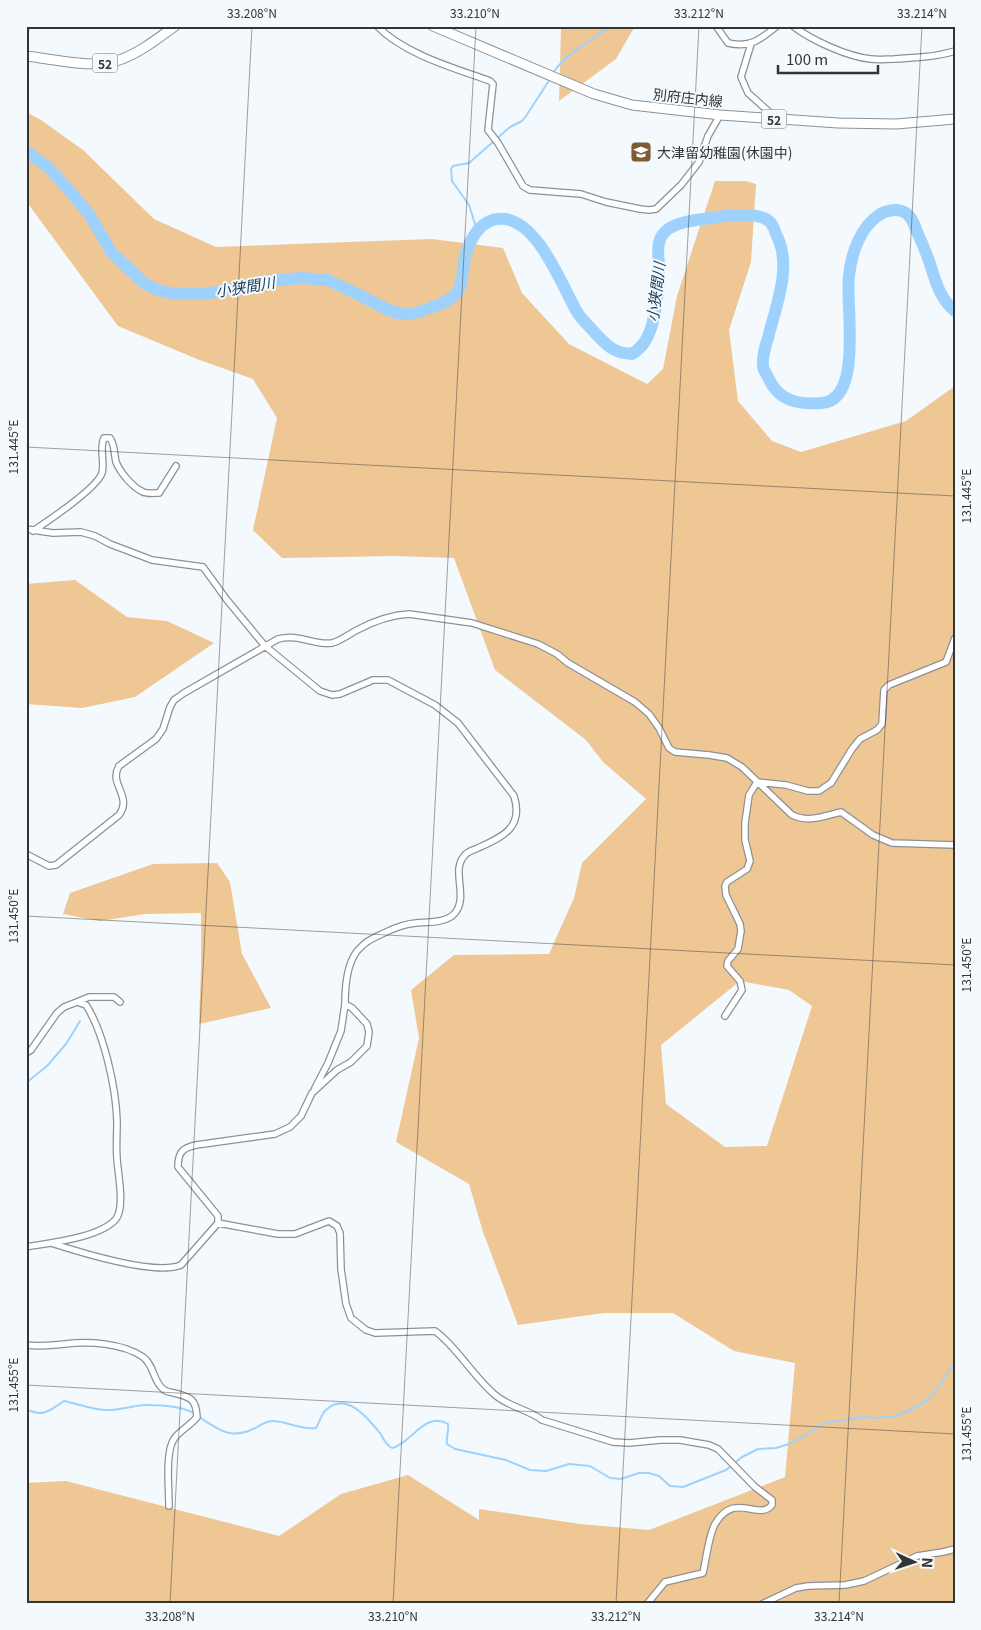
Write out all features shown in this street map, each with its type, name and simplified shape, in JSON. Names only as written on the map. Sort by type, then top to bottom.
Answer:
[{"type":"main road","name":"52","points":[[26,56],[93,63],[122,60],[175,26]]},
{"type":"main road","name":"別府庄内線","points":[[433,26],[594,94],[632,105],[720,115],[838,123],[896,124],[955,119]]},
{"type":"street","points":[[377,26],[392,40],[405,47],[490,81],[493,84],[488,130],[498,143],[523,186],[530,190],[581,194],[606,202],[649,210],[656,209],[681,185],[699,162],[708,136],[720,115]]},
{"type":"street","points":[[716,26],[728,44],[739,46],[752,44],[777,26]]},
{"type":"street","points":[[793,26],[804,34],[842,51],[872,60],[921,58],[955,51]]},
{"type":"street","points":[[752,44],[741,77],[748,93],[776,119]]},
{"type":"street","points":[[30,530],[72,504],[97,480],[101,475],[102,444],[104,438],[110,438],[112,441],[116,461],[120,469],[144,493],[159,493],[176,466]]},
{"type":"street","points":[[30,530],[53,533],[81,532],[152,560],[203,567],[265,646],[326,694],[340,694],[373,680],[380,679],[388,680],[435,705],[458,724],[514,796],[516,805],[516,817],[512,826],[505,834],[465,853],[461,860],[459,866],[461,900],[455,913],[438,922],[413,923],[396,927],[369,940],[359,948],[352,961],[347,979],[341,1030],[328,1064],[301,1116],[290,1127],[275,1134],[196,1144],[186,1147],[181,1152],[178,1167],[218,1216],[218,1222],[180,1265],[174,1268],[122,1263],[49,1243]]},
{"type":"street","points":[[26,854],[49,866],[56,865],[119,815],[123,809],[124,800],[116,771],[119,766],[156,740],[163,729],[174,700],[278,639],[285,637],[329,644],[337,642],[358,629],[401,615],[434,617],[472,623],[538,644],[635,702],[649,714],[659,728],[669,748],[675,752],[727,758],[742,767],[792,816],[802,820],[815,819],[842,812],[873,835],[892,842],[955,845]]},
{"type":"street","points":[[757,782],[819,791],[832,783],[860,739],[877,730],[882,724],[884,690],[888,685],[946,662],[955,638]]},
{"type":"street","points":[[725,1016],[742,990],[742,986],[727,966],[728,961],[738,949],[742,931],[726,895],[725,886],[727,882],[747,868],[750,861],[745,840],[745,823],[749,795],[757,782]]},
{"type":"street","points":[[26,1053],[31,1050],[57,1013],[64,1007],[90,997],[114,997],[120,1002]]},
{"type":"street","points":[[26,1247],[89,1234],[112,1223],[118,1217],[121,1196],[116,1156],[117,1120],[110,1072],[94,1018],[86,1005],[77,1002]]},
{"type":"street","points":[[312,1093],[337,1070],[352,1062],[367,1046],[369,1032],[367,1024],[352,1008],[345,1004]]},
{"type":"street","points":[[218,1222],[278,1234],[295,1234],[329,1221],[337,1226],[340,1233],[341,1269],[346,1304],[351,1318],[366,1330],[374,1333],[435,1331],[442,1336],[474,1374],[495,1395],[516,1408],[542,1420],[613,1442],[680,1440],[709,1445],[718,1449],[755,1487],[772,1500],[772,1505],[764,1511],[742,1506],[730,1508],[714,1525],[703,1573],[665,1582],[647,1604]]},
{"type":"street","points":[[26,1345],[35,1347],[86,1342],[118,1347],[141,1356],[149,1362],[161,1388],[165,1391],[188,1396],[196,1406],[197,1417],[175,1436],[170,1446],[169,1506]]},
{"type":"street","points":[[762,1604],[796,1588],[845,1585],[864,1581],[917,1556],[955,1549]]},
{"type":"shaded area","points":[[563,26],[635,26],[616,59],[559,101],[561,29]]},
{"type":"shaded area","points":[[26,112],[41,120],[83,150],[154,219],[216,247],[432,239],[503,248],[522,293],[569,344],[647,384],[663,369],[677,296],[715,181],[746,181],[756,184],[751,262],[729,330],[738,401],[772,441],[801,452],[906,421],[955,386],[955,1604],[26,1604],[26,1483],[66,1481],[279,1536],[341,1494],[408,1475],[479,1520],[479,1509],[580,1524],[649,1530],[785,1477],[795,1363],[734,1351],[673,1313],[604,1313],[518,1325],[483,1232],[469,1184],[396,1142],[419,1038],[411,990],[454,955],[549,954],[574,898],[582,863],[646,799],[603,762],[586,740],[495,670],[454,558],[393,556],[282,558],[253,530],[277,418],[253,379],[197,359],[118,326],[26,201]],"holes":[[[740,981],[789,990],[812,1006],[767,1146],[725,1147],[666,1104],[661,1045]]]},
{"type":"shaded area","points":[[75,580],[127,617],[167,621],[214,643],[135,697],[82,708],[26,704],[26,584]]},
{"type":"shaded area","points":[[217,863],[230,882],[242,954],[271,1008],[199,1024],[201,913],[145,914],[100,921],[63,914],[70,893],[153,864]]},
{"type":"waterway","points":[[553,73],[572,53],[611,26]]},
{"type":"waterway","points":[[477,230],[469,205],[452,181],[451,169],[453,166],[469,163],[510,127],[522,121],[550,79]]},
{"type":"waterway","name":"小狭間川","points":[[26,151],[49,168],[75,197],[89,214],[112,253],[144,283],[157,290],[170,293],[199,294],[218,292],[267,281],[302,278],[328,280],[391,311],[404,314],[414,313],[444,303],[456,294],[462,281],[465,257],[474,236],[478,230],[490,221],[505,219],[517,223],[539,243],[557,272],[577,312],[597,335],[612,349],[632,354],[645,341],[652,325],[658,289],[658,246],[662,236],[673,226],[689,221],[735,215],[764,218],[772,224],[781,246],[783,272],[779,299],[764,352],[763,367],[777,391],[790,400],[797,402],[822,403],[835,398],[843,386],[848,369],[850,348],[848,289],[852,259],[862,234],[872,220],[882,213],[899,210],[910,217],[914,223],[938,288],[945,300],[955,311]]},
{"type":"waterway","points":[[26,1083],[47,1066],[66,1044],[80,1021]]},
{"type":"waterway","points":[[199,1417],[218,1429],[231,1433],[245,1432],[271,1421],[305,1428],[316,1428],[326,1410],[341,1403],[356,1408],[369,1420],[392,1448],[406,1441],[425,1424],[432,1421],[440,1421],[448,1424],[447,1444],[455,1449],[506,1460],[530,1470],[546,1471],[569,1464],[590,1466],[610,1478],[621,1479],[639,1473],[649,1473],[659,1476],[670,1486],[683,1487],[726,1470],[742,1457],[758,1449],[776,1448],[792,1443],[825,1423],[864,1417],[896,1416],[908,1411],[923,1403],[933,1394],[955,1363]]},
{"type":"waterway","points":[[26,1409],[42,1413],[64,1401],[104,1410],[152,1405],[184,1409],[195,1414]]},
{"type":"place","name":"大津留幼稚園(休園中)","points":[[641,152]]}]
